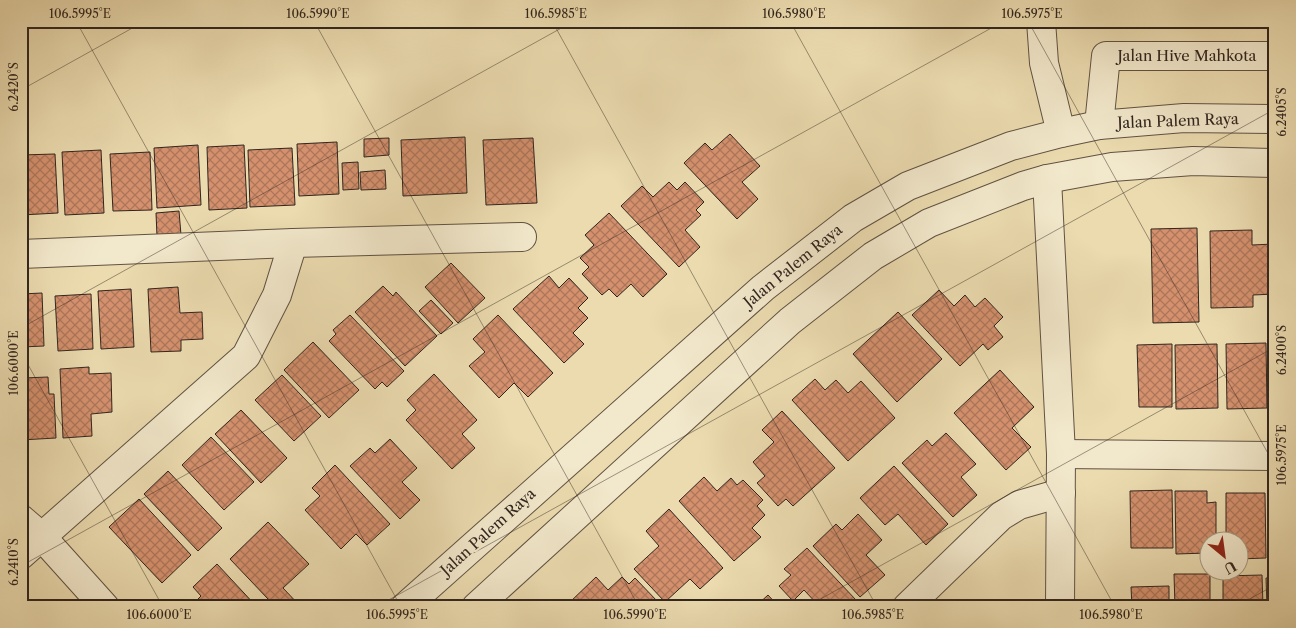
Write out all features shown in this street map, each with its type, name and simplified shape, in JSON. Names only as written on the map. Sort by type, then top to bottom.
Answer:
[{"type":"street","points":[[1041,21],[1044,63],[1061,133]]},
{"type":"street","name":"Jalan Hive Mahkota","points":[[1099,125],[1106,56],[1275,56],[1275,58]]},
{"type":"street","name":"Jalan Palem Raya","points":[[405,607],[763,288],[853,218],[908,186],[1011,146],[1099,125],[1184,118],[1275,119]]},
{"type":"street","points":[[476,607],[790,321],[873,256],[929,224],[1023,186],[1047,179],[1112,167],[1193,162],[1275,163]]},
{"type":"street","points":[[1047,179],[1061,454],[1060,607]]},
{"type":"street","points":[[21,254],[293,243],[522,237]]},
{"type":"street","points":[[21,555],[246,356],[277,295],[293,243]]},
{"type":"street","points":[[1061,454],[1275,456]]},
{"type":"street","points":[[907,607],[1001,516],[1019,505],[1061,493]]},
{"type":"street","points":[[21,519],[42,537],[105,607]]},
{"type":"building","points":[[730,134],[760,166],[742,182],[758,199],[737,219],[684,163],[705,143],[712,150]]},
{"type":"building","points":[[465,137],[467,193],[403,196],[401,140]]},
{"type":"building","points":[[389,138],[389,155],[364,157],[364,139]]},
{"type":"building","points":[[533,138],[537,203],[486,205],[483,140]]},
{"type":"building","points":[[337,142],[339,194],[299,196],[297,144]]},
{"type":"building","points":[[198,145],[201,205],[157,208],[154,148]]},
{"type":"building","points":[[244,145],[247,208],[209,210],[207,147]]},
{"type":"building","points":[[292,148],[295,205],[250,207],[248,150]]},
{"type":"building","points":[[101,150],[104,213],[65,215],[62,152]]},
{"type":"building","points":[[150,152],[152,210],[113,211],[110,154]]},
{"type":"building","points":[[55,154],[58,213],[21,215],[21,155]]},
{"type":"building","points":[[358,162],[359,189],[343,190],[342,163]]},
{"type":"building","points":[[385,170],[386,189],[361,190],[360,172]]},
{"type":"building","points":[[669,182],[677,190],[685,182],[704,202],[696,210],[701,215],[685,230],[700,247],[679,267],[621,206],[642,186],[653,197]]},
{"type":"building","points":[[179,211],[181,235],[157,236],[156,213]]},
{"type":"building","points":[[609,213],[667,274],[643,297],[631,284],[617,297],[609,289],[602,295],[582,274],[589,267],[580,258],[594,245],[585,235]]},
{"type":"building","points":[[1197,228],[1199,322],[1153,323],[1151,229]]},
{"type":"building","points":[[1252,230],[1252,245],[1274,244],[1275,294],[1253,295],[1253,307],[1211,308],[1210,231]]},
{"type":"building","points":[[451,263],[485,298],[458,323],[425,287]]},
{"type":"building","points":[[549,276],[559,288],[569,278],[588,298],[578,308],[588,318],[573,333],[584,344],[564,363],[513,309]]},
{"type":"building","points":[[383,286],[393,296],[396,292],[437,336],[405,366],[355,312]]},
{"type":"building","points":[[178,287],[180,313],[202,312],[203,339],[181,340],[181,351],[151,352],[148,289]]},
{"type":"building","points":[[131,289],[134,347],[101,349],[98,291]]},
{"type":"building","points":[[939,290],[954,306],[965,295],[975,307],[985,298],[1003,317],[994,326],[1003,337],[988,350],[983,344],[960,366],[912,315]]},
{"type":"building","points":[[42,293],[44,346],[21,347],[21,294]]},
{"type":"building","points":[[91,294],[93,349],[58,351],[55,296]]},
{"type":"building","points":[[431,300],[453,323],[441,334],[419,311]]},
{"type":"building","points":[[898,312],[942,359],[897,402],[853,354]]},
{"type":"building","points":[[350,315],[404,371],[387,387],[382,382],[375,389],[329,341],[336,334],[333,330]]},
{"type":"building","points":[[498,315],[553,373],[528,397],[514,383],[499,398],[469,366],[485,352],[473,339]]},
{"type":"building","points":[[313,342],[359,390],[329,418],[284,370]]},
{"type":"building","points":[[1266,343],[1267,408],[1227,409],[1226,344]]},
{"type":"building","points":[[1172,344],[1172,407],[1139,407],[1137,345]]},
{"type":"building","points":[[1217,344],[1218,408],[1176,409],[1175,345]]},
{"type":"building","points":[[1269,347],[1275,347],[1275,408],[1270,408]]},
{"type":"building","points":[[89,367],[89,374],[111,373],[112,412],[91,414],[92,436],[63,438],[60,369]]},
{"type":"building","points":[[1000,370],[1034,407],[1012,428],[1031,447],[1006,470],[954,413]]},
{"type":"building","points":[[434,374],[477,420],[462,434],[475,448],[452,469],[406,420],[416,410],[407,400]]},
{"type":"building","points":[[282,375],[321,416],[294,441],[255,400]]},
{"type":"building","points":[[48,377],[49,394],[54,394],[56,438],[21,440],[23,378]]},
{"type":"building","points":[[815,379],[825,390],[836,380],[848,393],[861,381],[895,418],[848,461],[792,400]]},
{"type":"building","points":[[241,410],[287,458],[261,483],[215,434]]},
{"type":"building","points":[[782,411],[835,468],[793,506],[786,499],[778,506],[757,483],[765,476],[753,462],[774,442],[762,430]]},
{"type":"building","points":[[946,433],[976,464],[961,477],[977,495],[953,517],[902,463],[927,440],[932,446]]},
{"type":"building","points":[[211,437],[254,482],[224,510],[182,465]]},
{"type":"building","points":[[390,439],[417,468],[402,482],[420,500],[400,519],[350,466],[370,448],[375,453]]},
{"type":"building","points":[[335,465],[390,524],[367,545],[356,534],[341,549],[305,510],[320,496],[312,488]]},
{"type":"building","points":[[894,466],[948,524],[926,545],[898,514],[885,525],[860,498]]},
{"type":"building","points":[[168,471],[222,528],[198,551],[144,494]]},
{"type":"building","points":[[704,477],[717,491],[731,478],[737,485],[743,480],[763,500],[757,506],[765,515],[752,528],[761,537],[734,561],[679,501]]},
{"type":"building","points":[[1172,490],[1173,548],[1131,548],[1130,491]]},
{"type":"building","points":[[1175,491],[1207,491],[1207,503],[1216,502],[1216,530],[1198,530],[1198,553],[1176,554]]},
{"type":"building","points":[[1268,492],[1275,492],[1275,556],[1269,557]]},
{"type":"building","points":[[1226,493],[1265,493],[1266,558],[1248,559],[1248,530],[1226,530]]},
{"type":"building","points":[[139,499],[191,555],[162,583],[109,527]]},
{"type":"building","points":[[669,509],[723,568],[700,589],[690,579],[665,602],[634,569],[659,546],[646,531]]},
{"type":"building","points":[[858,514],[882,540],[866,555],[885,575],[860,597],[813,546],[836,524],[842,530]]},
{"type":"building","points":[[268,522],[309,564],[283,588],[301,607],[268,607],[264,602],[268,599],[230,559]]},
{"type":"building","points":[[807,548],[856,600],[849,607],[820,607],[804,590],[793,601],[779,586],[791,575],[784,569]]},
{"type":"building","points":[[217,564],[257,607],[190,607],[201,596],[193,587]]},
{"type":"building","points":[[1174,574],[1198,574],[1198,580],[1210,580],[1210,607],[1175,607]]},
{"type":"building","points":[[1248,575],[1262,575],[1263,607],[1223,607],[1223,580],[1248,580]]},
{"type":"building","points":[[596,577],[608,590],[622,577],[629,584],[635,578],[658,602],[653,607],[573,607],[569,603]]},
{"type":"building","points":[[1266,578],[1275,578],[1275,607],[1267,607]]},
{"type":"building","points":[[1169,586],[1169,607],[1132,607],[1131,587]]},
{"type":"building","points":[[768,595],[779,607],[755,607]]},
{"type":"building","points":[[743,600],[749,607],[736,607]]}]
